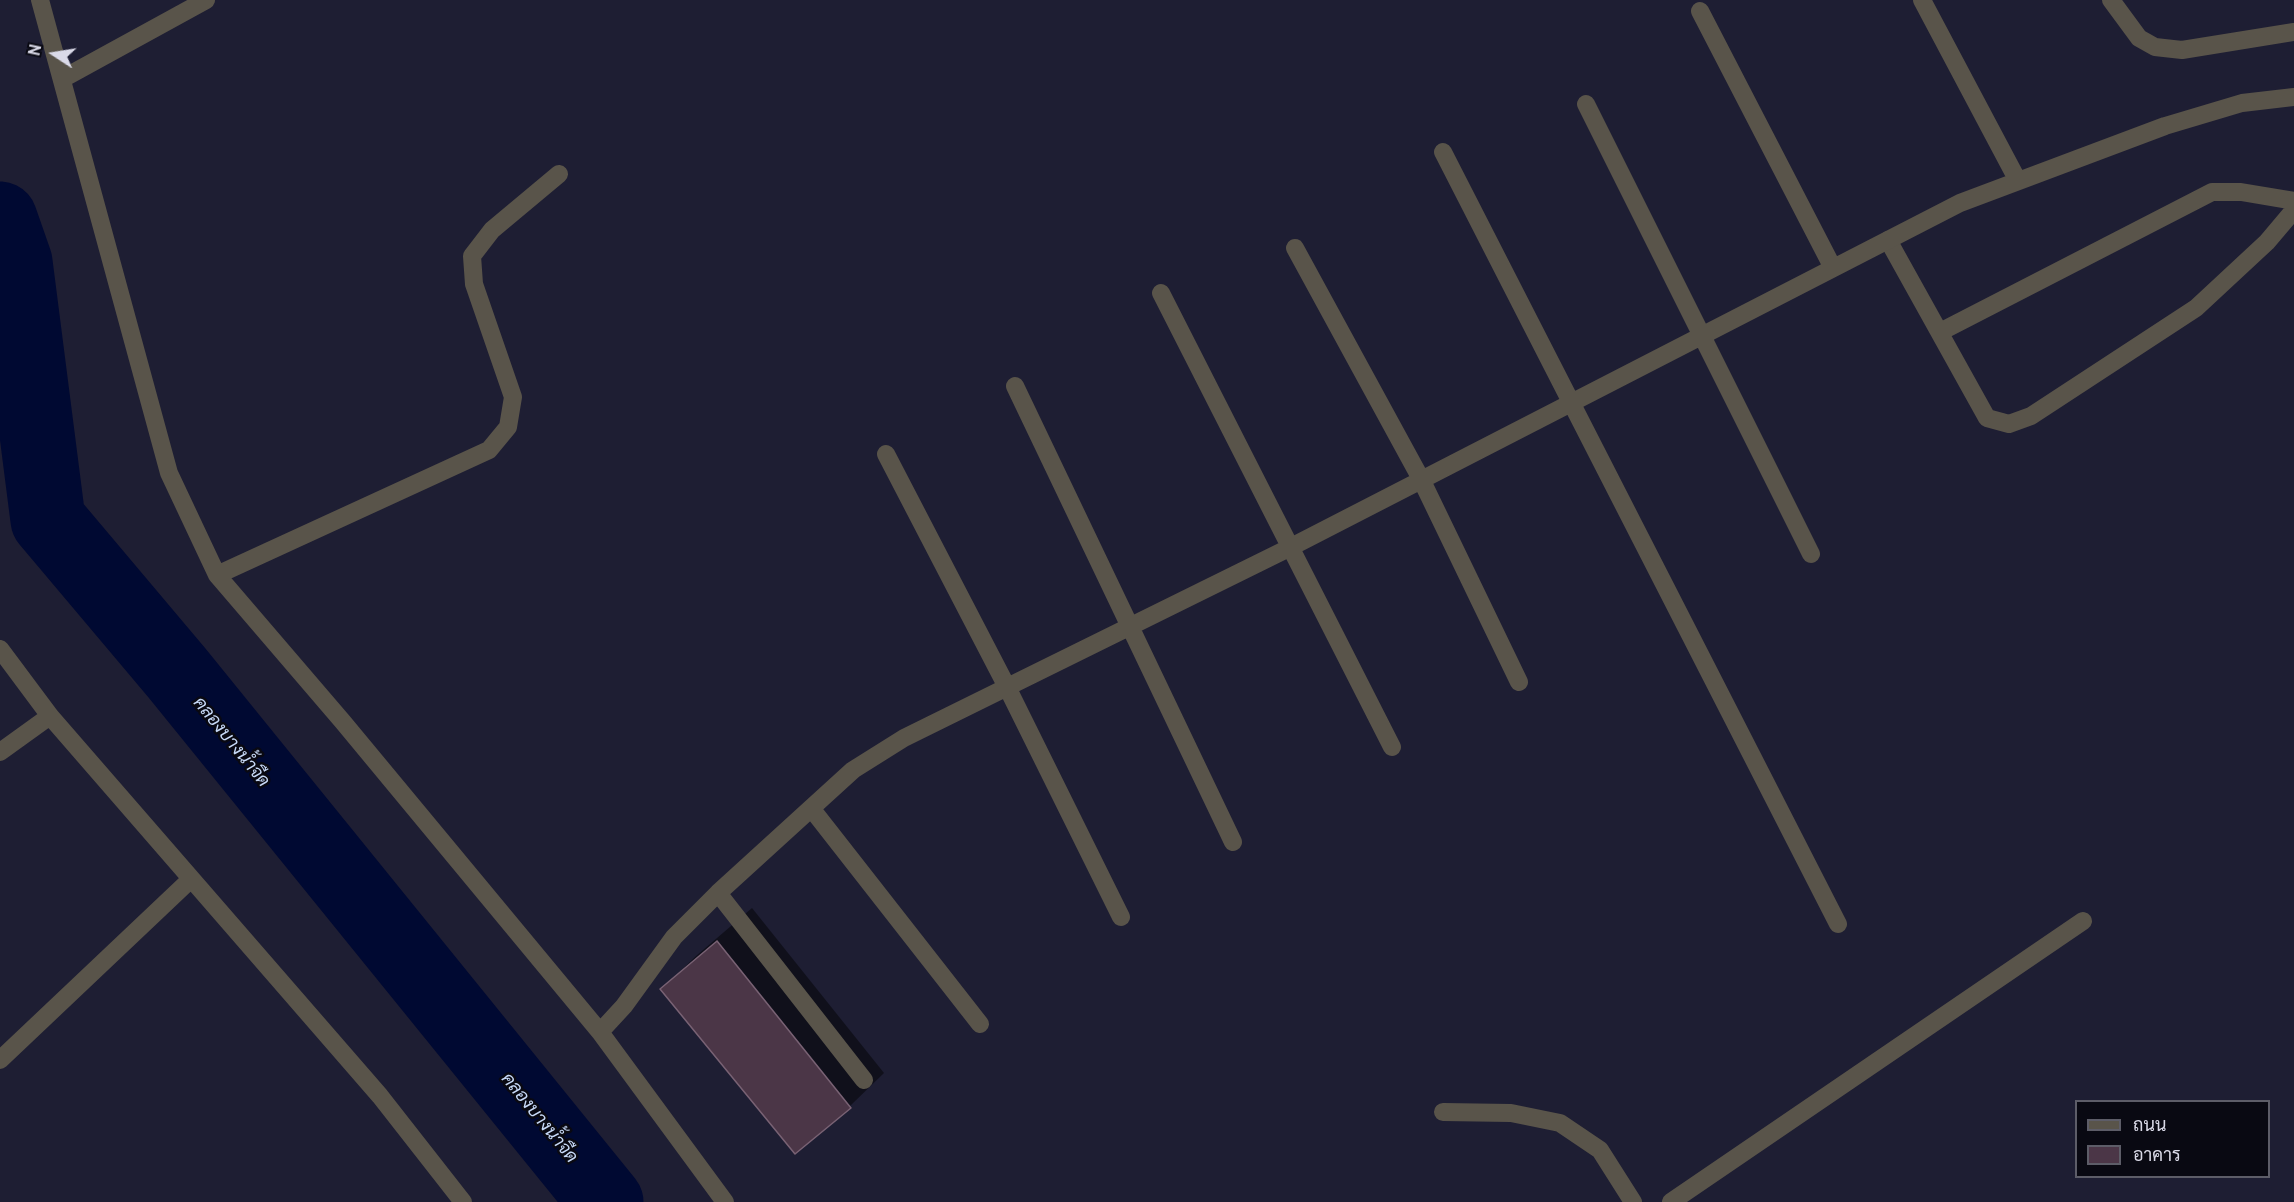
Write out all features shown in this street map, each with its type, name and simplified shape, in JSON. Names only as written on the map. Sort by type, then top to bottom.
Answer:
[{"type":"street","points":[[40,0],[169,473],[217,575],[343,722],[600,1032],[725,1202]]},
{"type":"street","points":[[62,79],[206,0]]},
{"type":"street","points":[[1922,0],[2018,181]]},
{"type":"street","points":[[2111,0],[2139,38],[2155,47],[2182,50],[2294,32]]},
{"type":"street","points":[[1700,11],[1833,268]]},
{"type":"street","points":[[600,1032],[624,1006],[674,937],[718,893],[853,770],[904,738],[1291,547],[1960,203],[2165,126],[2242,103],[2294,97]]},
{"type":"street","points":[[1586,104],[1811,554]]},
{"type":"street","points":[[1443,152],[1838,924]]},
{"type":"street","points":[[217,575],[489,450],[508,427],[513,397],[474,284],[472,256],[492,230],[559,174]]},
{"type":"street","points":[[1940,332],[2212,192],[2241,192],[2294,201]]},
{"type":"street","points":[[1888,240],[1987,418],[2009,424],[2031,416],[2196,309],[2267,242],[2294,210]]},
{"type":"street","points":[[1295,248],[1421,479],[1519,682]]},
{"type":"street","points":[[1161,293],[1392,747]]},
{"type":"street","points":[[1015,386],[1233,842]]},
{"type":"street","points":[[886,454],[1007,687],[1121,917]]},
{"type":"street","points":[[0,649],[50,716],[380,1096],[463,1202]]},
{"type":"street","points":[[0,752],[50,716]]},
{"type":"street","points":[[811,808],[980,1024]]},
{"type":"street","points":[[0,1060],[191,879]]},
{"type":"street","points":[[718,893],[864,1080]]},
{"type":"street","points":[[1671,1202],[2083,921]]},
{"type":"street","points":[[1443,1112],[1511,1113],[1560,1124],[1600,1150],[1633,1202]]},
{"type":"building","points":[[717,941],[851,1108],[795,1154],[660,989]]},
{"type":"waterway","name":"คลองบางน้ำจืด","points":[[0,219],[15,262],[48,520],[177,673],[606,1202]]}]
